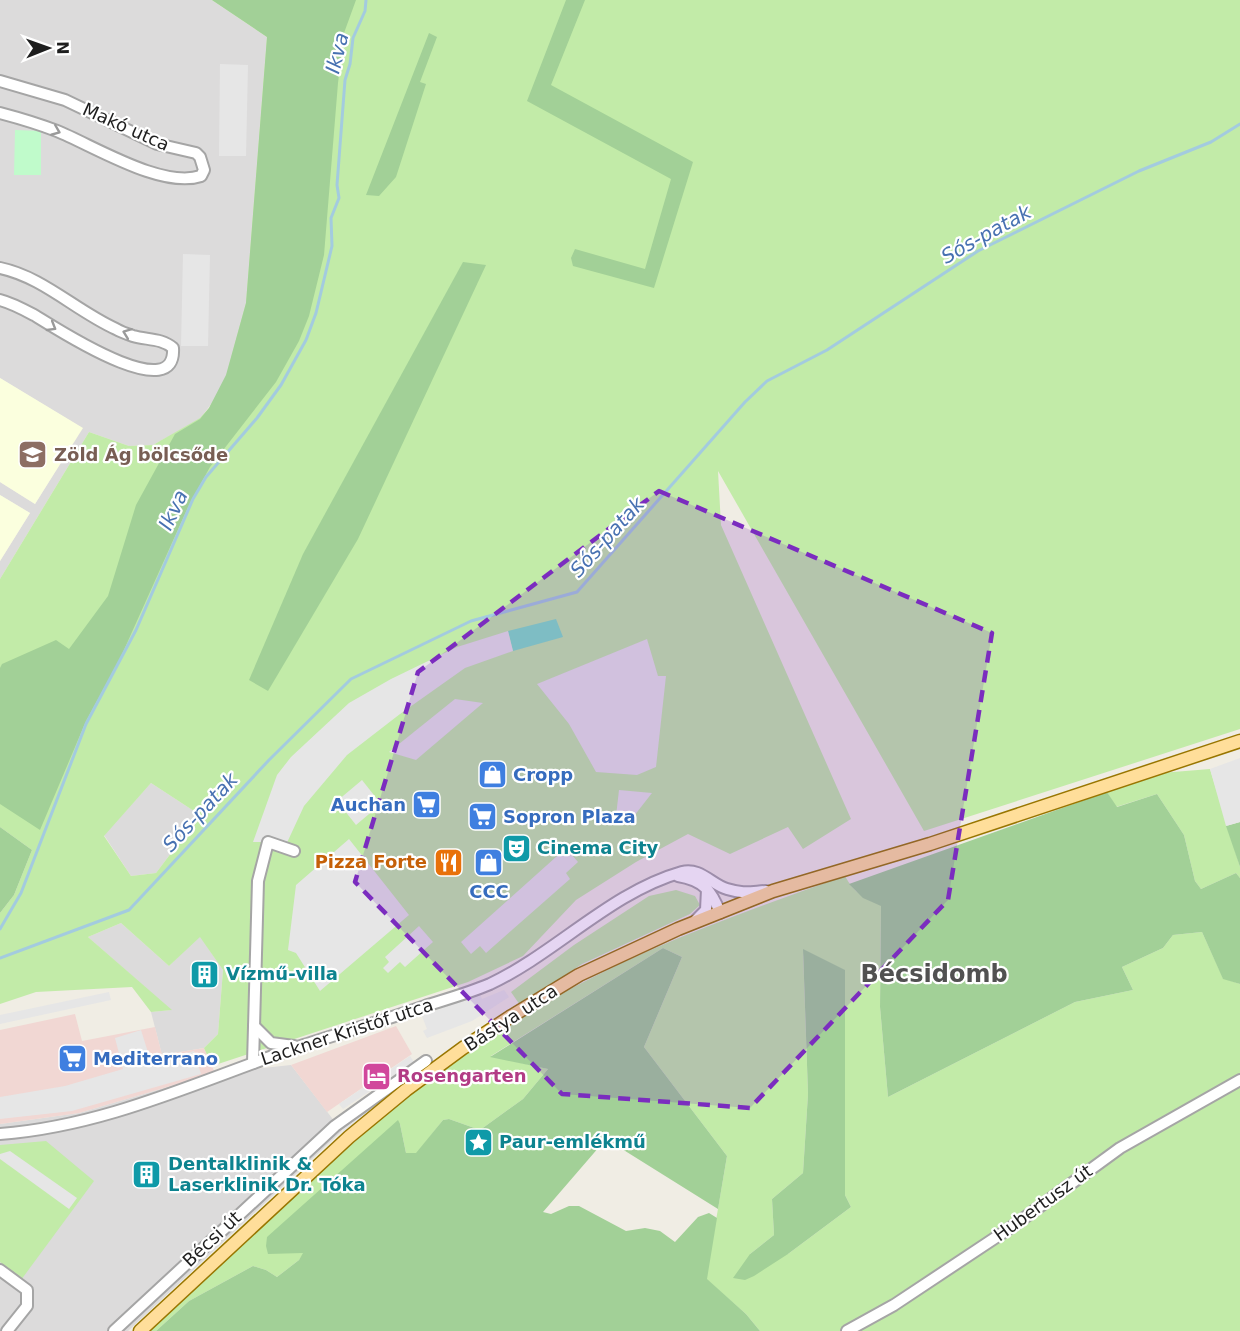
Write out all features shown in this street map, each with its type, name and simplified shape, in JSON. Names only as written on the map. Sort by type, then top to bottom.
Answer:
[{"type":"main road","name":"Bástya utca","points":[[140,1331],[349,1137],[425,1076],[463,1048],[552,991],[606,962],[772,891],[930,844],[1240,741]]},
{"type":"street","name":"Makó utca","points":[[0,81],[65,100],[157,144],[196,153],[200,157],[204,170],[201,176],[192,179],[160,175],[58,132],[0,113]]},
{"type":"street","points":[[0,268],[21,274],[39,283],[115,329],[134,337],[167,343],[173,348],[173,356],[170,364],[164,368],[148,369],[109,359],[33,315],[0,300]]},
{"type":"street","points":[[253,1063],[258,881],[268,842],[294,851]]},
{"type":"street","name":"Lackner Kristóf utca","points":[[0,1134],[45,1129],[112,1114],[253,1063],[490,983],[546,951],[648,884],[672,876],[686,872],[702,875],[710,885],[741,894],[772,891]]},
{"type":"street","points":[[710,885],[720,913]]},
{"type":"street","points":[[687,926],[705,912],[710,885]]},
{"type":"street","points":[[254,1026],[271,1043],[303,1046]]},
{"type":"street","name":"Bécsi út","points":[[114,1331],[335,1126],[426,1060]]},
{"type":"street","name":"Hubertusz út","points":[[847,1331],[894,1305],[1013,1226],[1120,1148],[1240,1080]]},
{"type":"street","points":[[0,1270],[27,1290],[27,1306],[7,1331]]},
{"type":"highlighted area","points":[[659,491],[992,633],[948,900],[750,1108],[562,1094],[355,882],[418,672]]},
{"type":"shaded area","points":[[0,0],[212,0],[267,37],[246,304],[225,380],[217,396],[200,419],[153,445],[129,446],[89,432],[0,579],[0,561],[30,513],[0,495],[0,482],[35,504],[82,428],[0,378]]},
{"type":"shaded area","points":[[220,64],[248,65],[246,156],[219,156]]},
{"type":"shaded area","points":[[183,254],[210,255],[208,346],[181,346]]},
{"type":"shaded area","name":"Zöld Ág bölcsőde","points":[[0,378],[83,428],[35,504],[0,482]]},
{"type":"shaded area","points":[[0,495],[30,513],[0,561]]},
{"type":"shaded area","points":[[508,631],[513,651],[465,668],[347,755],[304,806],[285,847],[268,842],[253,842],[277,775],[291,757],[349,703],[391,679],[457,647]]},
{"type":"shaded area","points":[[647,639],[658,676],[666,676],[656,767],[637,775],[596,772],[569,724],[537,684]]},
{"type":"shaded area","points":[[455,699],[483,703],[416,760],[389,752]]},
{"type":"shaded area","points":[[1240,758],[1240,822],[1226,826],[1210,769]]},
{"type":"shaded area","points":[[362,780],[381,804],[356,825],[337,801]]},
{"type":"shaded area","points":[[151,783],[200,815],[156,873],[131,876],[104,835]]},
{"type":"shaded area","points":[[619,790],[652,793],[634,816],[616,816]]},
{"type":"shaded area","points":[[349,839],[409,915],[320,991],[296,953],[288,950],[296,885]]},
{"type":"shaded area","points":[[566,848],[578,862],[566,873],[570,879],[486,953],[480,946],[471,954],[461,942]]},
{"type":"shaded area","points":[[121,923],[169,966],[200,936],[223,970],[218,1034],[204,1048],[162,1055],[151,1012],[171,1010],[88,937]]},
{"type":"shaded area","points":[[419,926],[433,942],[405,967],[400,962],[388,973],[383,968],[389,962],[385,957]]},
{"type":"shaded area","points":[[504,990],[509,997],[472,1021],[427,1038],[423,1031],[427,1029],[422,1016],[479,993],[482,999]]},
{"type":"shaded area","points":[[109,992],[111,1000],[0,1024],[0,1015]]},
{"type":"shaded area","points":[[75,1014],[82,1041],[155,1027],[162,1055],[204,1048],[215,1073],[79,1113],[0,1124],[0,1030]]},
{"type":"shaded area","points":[[396,1026],[412,1054],[327,1112],[291,1065]]},
{"type":"shaded area","points":[[141,1030],[151,1062],[194,1051],[201,1074],[72,1111],[0,1119],[0,1097],[65,1086],[123,1069],[115,1038]]},
{"type":"shaded area","points":[[410,1056],[414,1062],[343,1109],[339,1104]]},
{"type":"shaded area","points":[[291,1065],[342,1131],[128,1331],[0,1331],[0,1124],[79,1113],[215,1073]]},
{"type":"shaded area","points":[[372,1105],[375,1109],[344,1132],[341,1128]]},
{"type":"shaded area","points":[[10,1151],[77,1198],[69,1209],[0,1159],[0,1154]]},
{"type":"green space","points":[[212,0],[1240,0],[1240,729],[924,831],[718,471],[721,525],[851,819],[803,849],[788,827],[730,854],[688,834],[636,862],[576,900],[523,956],[468,982],[212,1066],[204,1048],[218,1034],[223,970],[200,937],[169,966],[121,923],[88,937],[172,1010],[151,1012],[132,987],[36,992],[0,1004],[0,913],[14,895],[32,850],[0,827],[0,579],[89,432],[129,446],[153,445],[200,418],[209,408],[225,380],[246,303],[267,37]],"holes":[[[151,783],[200,815],[156,873],[131,876],[104,836]]]},
{"type":"green space","points":[[212,0],[356,0],[344,33],[324,255],[309,316],[299,341],[276,382],[210,467],[189,505],[119,661],[86,721],[40,830],[0,804],[0,668],[2,664],[56,640],[69,649],[108,596],[136,505],[175,434],[200,419],[209,408],[226,375],[246,303],[267,37]]},
{"type":"green space","points":[[566,0],[585,0],[551,85],[693,162],[654,288],[573,266],[571,258],[575,249],[645,269],[671,179],[527,101]]},
{"type":"green space","points":[[429,33],[437,37],[420,82],[426,84],[396,177],[379,196],[366,195]]},
{"type":"green space","points":[[15,130],[41,131],[41,175],[14,175]]},
{"type":"green space","points":[[463,262],[486,265],[358,539],[268,691],[249,680],[303,554]]},
{"type":"green space","points":[[556,619],[563,637],[513,651],[508,631]]},
{"type":"green space","points":[[1210,769],[1240,867],[1240,878],[1236,873],[1201,889],[1195,881],[1184,835],[1157,794],[1116,807],[1107,792],[1161,773]]},
{"type":"green space","points":[[1107,792],[1117,807],[1157,794],[1184,835],[1195,881],[1201,889],[1236,873],[1240,878],[1240,984],[1223,979],[1202,932],[1173,935],[1163,948],[1122,967],[1133,990],[1075,1002],[888,1097],[880,1007],[881,906],[863,898],[849,884]]},
{"type":"green space","points":[[1240,822],[1240,867],[1226,826]]},
{"type":"green space","points":[[0,827],[32,850],[14,895],[0,913]]},
{"type":"green space","points":[[845,876],[860,894],[881,905],[880,1007],[888,1097],[1075,1002],[1133,990],[1122,967],[1163,948],[1173,935],[1202,932],[1223,978],[1240,984],[1240,1331],[760,1331],[746,1314],[706,1279],[727,1156],[644,1047],[682,957],[663,948],[491,1056],[548,1069],[523,1099],[480,1130],[449,1119],[443,1120],[417,1153],[406,1153],[400,1124],[268,1253],[304,1253],[299,1260],[277,1277],[253,1266],[189,1301],[156,1331],[147,1331],[347,1148],[409,1096],[473,1048],[541,1005],[615,966],[728,918]],"holes":[[[803,950],[845,1195],[851,1207],[788,1254],[750,1254],[774,1235],[772,1199],[803,1173],[808,1094]]]},
{"type":"green space","points":[[676,890],[695,896],[700,905],[690,914],[582,964],[520,1005],[511,992],[574,945],[649,896]]},
{"type":"green space","points":[[663,948],[682,957],[644,1047],[727,1156],[718,1209],[606,1139],[543,1212],[551,1214],[569,1206],[579,1206],[626,1231],[645,1228],[660,1231],[675,1242],[698,1217],[709,1213],[717,1218],[707,1279],[746,1314],[760,1331],[156,1331],[189,1301],[253,1266],[277,1277],[299,1260],[303,1253],[268,1254],[267,1237],[398,1120],[406,1153],[416,1153],[443,1120],[449,1119],[480,1130],[523,1099],[548,1069],[490,1057]]},
{"type":"green space","points":[[803,949],[845,970],[845,1195],[851,1207],[754,1276],[745,1280],[733,1278],[750,1254],[774,1235],[772,1199],[803,1173],[808,1094]]},
{"type":"green space","points":[[46,1141],[94,1181],[21,1280],[0,1262],[0,1145]]},
{"type":"waterway","name":"Ikva","points":[[0,929],[21,893],[86,724],[136,630],[193,499],[206,477],[257,418],[281,385],[306,340],[316,313],[332,246],[331,218],[339,198],[337,185],[345,80],[350,64],[353,38],[365,11],[366,0]]},
{"type":"waterway","name":"Sós-patak","points":[[0,958],[129,910],[269,760],[351,679],[471,621],[577,592],[745,402],[767,381],[827,350],[978,251],[1139,171],[1211,142],[1240,124]]},
{"type":"place","name":"Zöld Ág bölcsőde","points":[[33,455]]},
{"type":"place","name":"Cropp","points":[[492,775]]},
{"type":"place","name":"Auchan","points":[[427,805]]},
{"type":"place","name":"Sopron Plaza","points":[[482,817]]},
{"type":"place","name":"Cinema City","points":[[516,848]]},
{"type":"place","name":"Pizza Forte","points":[[448,862]]},
{"type":"place","name":"CCC","points":[[489,863]]},
{"type":"place","name":"Vízmű-villa","points":[[205,974]]},
{"type":"place","name":"Mediterrano","points":[[72,1059]]},
{"type":"place","name":"Rosengarten","points":[[376,1076]]},
{"type":"place","name":"Paur-emlékmű","points":[[478,1142]]},
{"type":"place","name":"Dentalklinik & Laserklinik Dr. Tóka","points":[[147,1174]]},
{"type":"district","name":"Bécsidomb","points":[[934,974]]}]
